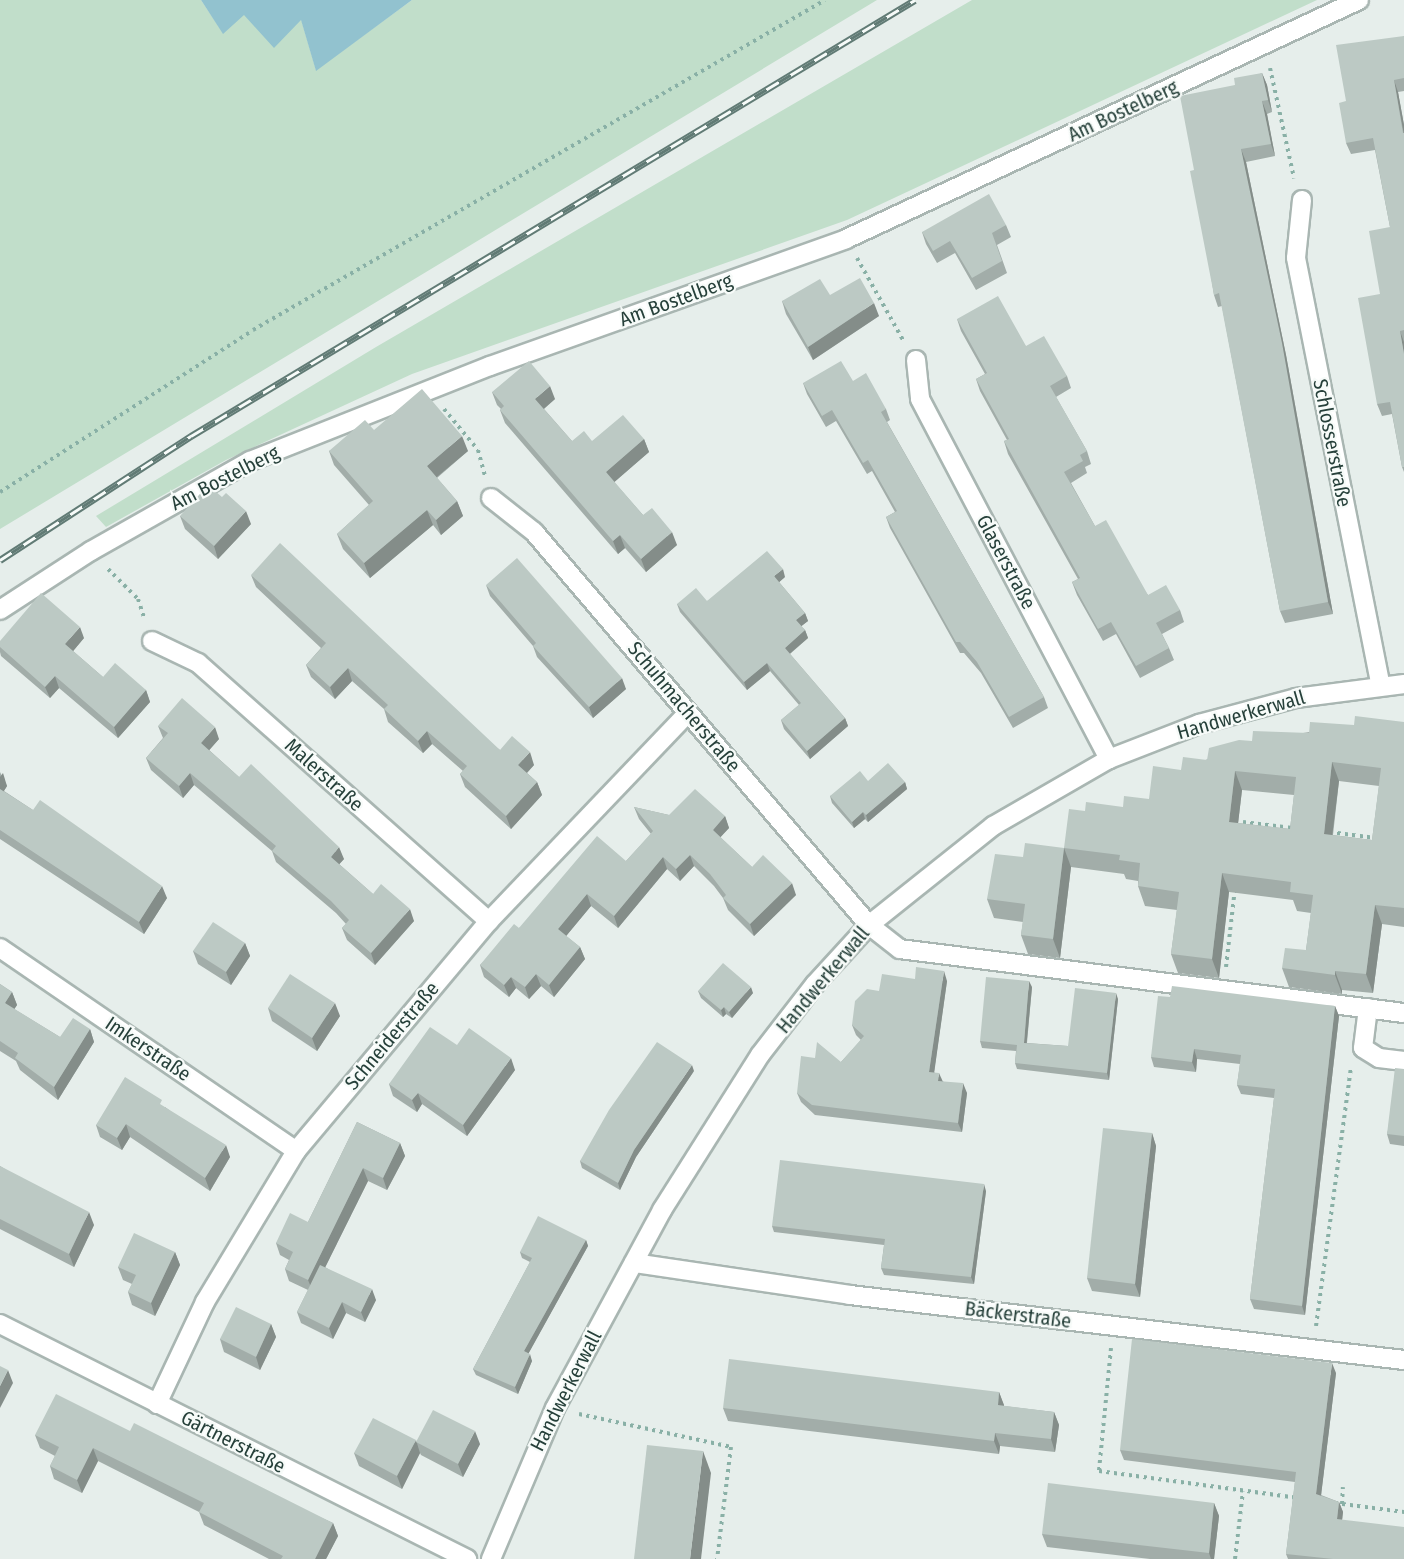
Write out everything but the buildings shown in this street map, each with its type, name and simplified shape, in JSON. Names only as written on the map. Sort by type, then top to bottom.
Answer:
[{"type":"street","name":"Am Bostelberg","points":[[0,610],[90,551],[250,461],[429,390],[846,239],[1359,0]]},
{"type":"street","name":"Schlosserstraße","points":[[1302,200],[1296,258],[1380,684]]},
{"type":"street","name":"Glaserstraße","points":[[916,360],[920,399],[1109,759]]},
{"type":"street","name":"Schuhmacherstraße","points":[[491,498],[534,532],[868,925]]},
{"type":"street","name":"Malerstraße","points":[[152,641],[198,663],[489,921]]},
{"type":"street","name":"Handwerkerwall","points":[[491,1559],[555,1408],[634,1263],[760,1056],[815,984],[868,925],[993,826],[1109,759],[1199,724],[1296,698],[1380,684],[1404,684]]},
{"type":"street","name":"Schneiderstraße","points":[[157,1404],[205,1302],[296,1150],[489,921],[688,713]]},
{"type":"street","points":[[868,925],[900,949],[1404,1013]]},
{"type":"street","name":"Imkerstraße","points":[[0,948],[296,1150]]},
{"type":"street","points":[[1368,1008],[1363,1048],[1379,1058],[1404,1061]]},
{"type":"street","name":"Bäckerstraße","points":[[634,1263],[850,1295],[1404,1360]]},
{"type":"street","name":"Gärtnerstraße","points":[[0,1324],[467,1559]]},
{"type":"path","points":[[0,492],[253,330],[825,0]]},
{"type":"path","points":[[1265,44],[1286,157],[1302,200]]},
{"type":"path","points":[[846,239],[916,360]]},
{"type":"path","points":[[429,390],[478,450],[491,498]]},
{"type":"path","points":[[90,551],[138,599],[152,641]]},
{"type":"path","points":[[1242,833],[1243,822],[1301,829]]},
{"type":"path","points":[[1324,832],[1381,838]]},
{"type":"path","points":[[1223,990],[1236,878]]},
{"type":"path","points":[[1314,1349],[1347,1071],[1363,1048]]},
{"type":"path","points":[[1113,1326],[1099,1471],[1309,1500]]},
{"type":"path","points":[[555,1408],[731,1447],[717,1559]]},
{"type":"path","points":[[1342,1504],[1343,1487]]},
{"type":"path","points":[[1235,1559],[1243,1491]]},
{"type":"path","points":[[1330,1503],[1404,1512]]},
{"type":"green space","points":[[0,0],[201,0],[223,33],[244,14],[301,19],[316,70],[412,0],[877,0],[0,529]]},
{"type":"green space","points":[[972,0],[1317,0],[847,220],[412,374],[226,460],[106,527],[96,516],[376,347]]},
{"type":"water","points":[[201,0],[412,0],[316,71],[301,20],[274,48],[244,15],[223,34]]},
{"type":"railway","points":[[0,560],[191,436],[915,0]]}]
